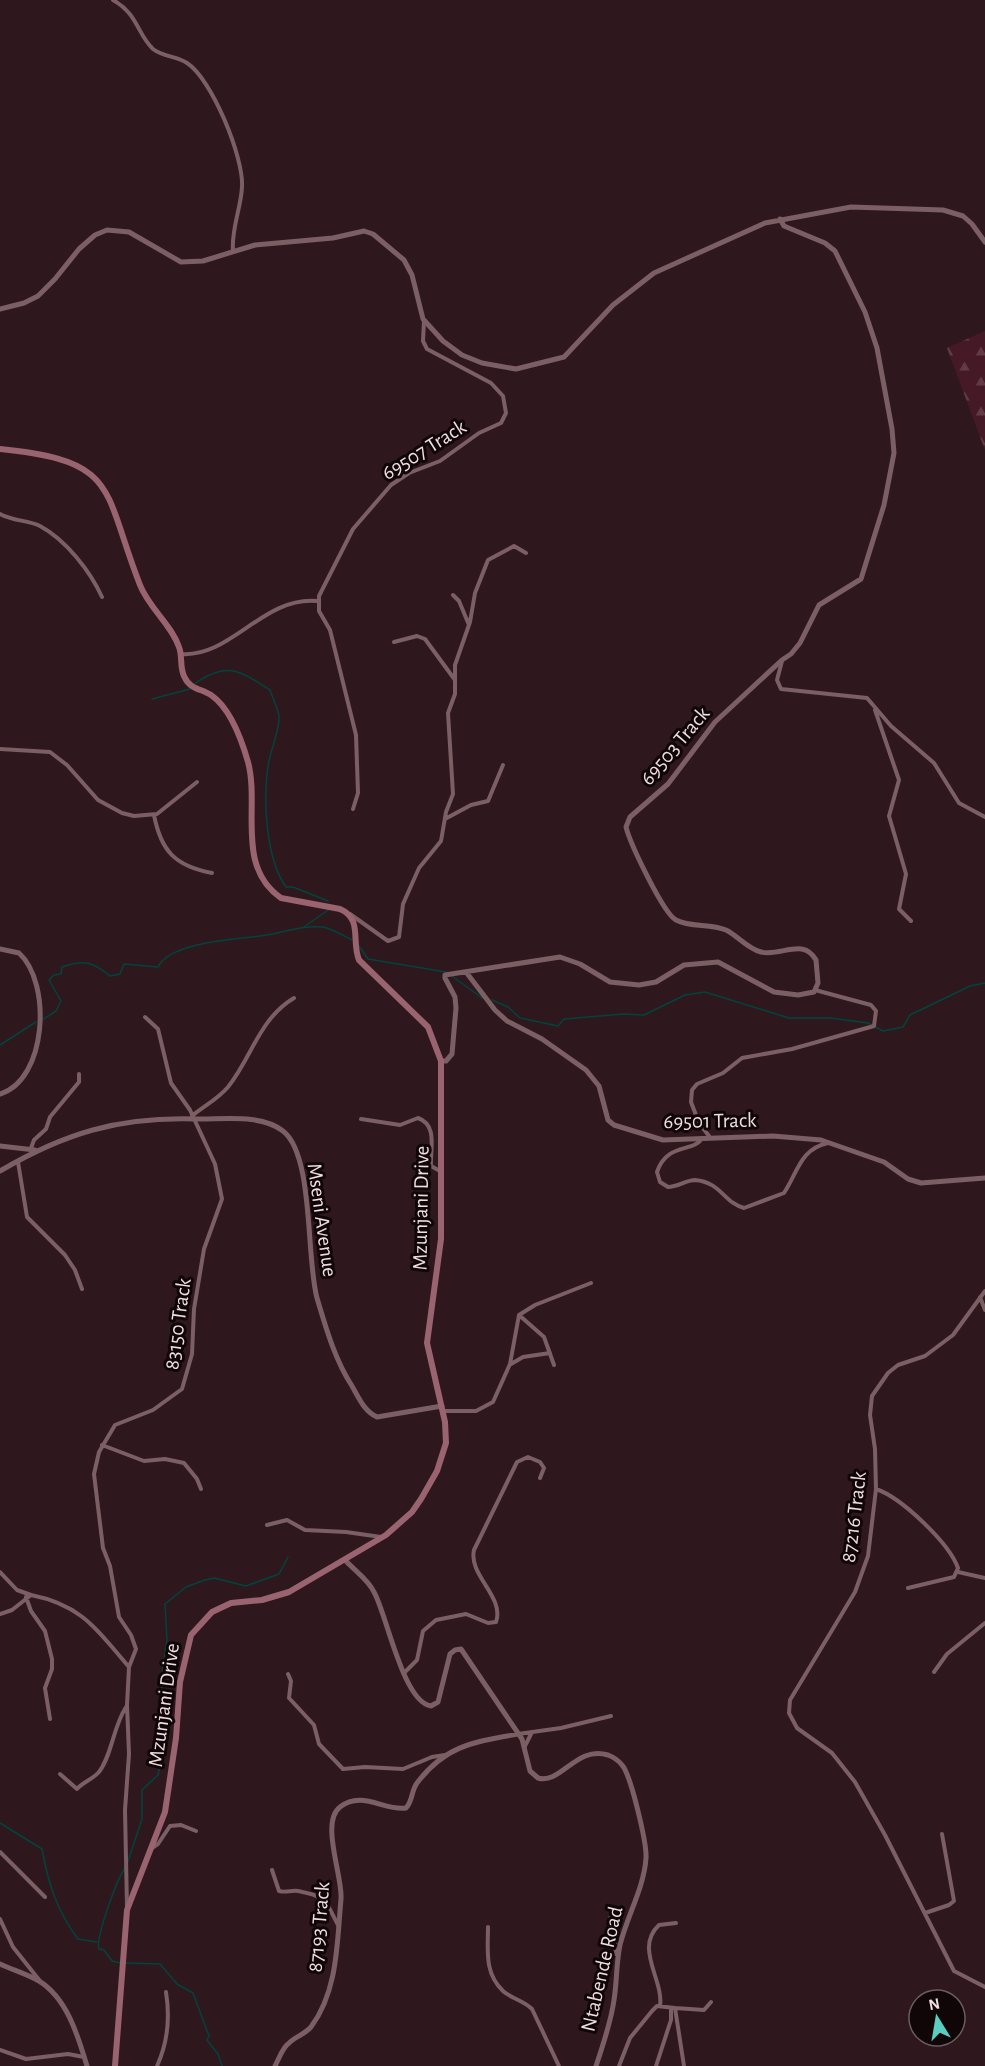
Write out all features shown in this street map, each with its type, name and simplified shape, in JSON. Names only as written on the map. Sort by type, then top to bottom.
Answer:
[{"type":"main road","points":[[0,449],[64,459],[86,470],[104,488],[117,514],[144,594],[177,643],[184,678],[193,686],[212,696],[224,709],[247,760],[253,795],[251,846],[259,871],[274,894],[286,901],[340,909],[349,914]]},
{"type":"main road","name":"Mzunjani Drive","points":[[115,2066],[127,1910],[168,1795],[180,1682],[191,1635],[200,1623],[220,1608],[231,1603],[272,1598],[346,1560],[381,1538],[412,1512],[437,1471],[446,1443],[442,1408],[427,1343],[440,1258],[441,1061],[428,1027],[359,960],[355,946],[356,926],[349,914]]},
{"type":"street","points":[[113,0],[120,2],[138,22],[151,46],[160,53],[188,63],[216,100],[233,142],[242,174],[242,195],[232,251]]},
{"type":"street","points":[[0,309],[24,303],[38,296],[56,279],[79,249],[94,235],[107,230],[129,232],[182,262],[203,261],[232,251],[283,241],[368,232],[400,256],[408,266],[424,321],[453,349],[482,363],[516,369],[551,362],[570,353],[613,305],[654,273],[736,235],[780,219],[851,207],[943,210],[963,216],[985,242]]},
{"type":"street","name":"69503 Track","points":[[780,219],[784,226],[831,246],[871,330],[894,442],[885,505],[861,579],[819,605],[792,654],[782,660],[715,722],[668,784],[630,817],[626,827],[648,876],[671,916],[678,921],[724,929],[763,953],[796,948],[807,950],[816,960],[818,983],[815,989]]},
{"type":"street","name":"69507 Track","points":[[317,602],[349,535],[391,485],[409,473],[440,461],[480,433],[501,423],[506,416],[503,396],[491,383],[427,349],[423,341],[424,321]]},
{"type":"street","points":[[0,514],[39,526],[52,534],[91,578],[102,597]]},
{"type":"street","points":[[349,914],[388,941],[398,939],[403,904],[419,868],[441,841],[455,788],[448,713],[455,694],[455,665],[469,625],[475,593],[488,560],[510,546],[526,553]]},
{"type":"street","points":[[453,595],[459,601],[469,625]]},
{"type":"street","points":[[181,654],[191,655],[212,649],[270,612],[305,600],[317,602],[319,611],[330,630],[356,741],[358,793],[353,809]]},
{"type":"street","points":[[394,642],[417,636],[425,639],[455,681]]},
{"type":"street","points":[[782,660],[777,681],[782,689],[860,696],[870,701],[875,710],[886,748],[898,774],[889,816],[906,874],[899,909],[911,921]]},
{"type":"street","points":[[875,710],[934,763],[959,802],[985,817]]},
{"type":"street","points":[[0,749],[50,752],[106,805],[122,813],[154,815],[197,782]]},
{"type":"street","points":[[445,819],[471,805],[488,801],[503,765]]},
{"type":"street","points":[[154,815],[159,839],[172,856],[190,867],[212,873]]},
{"type":"street","points":[[0,949],[19,953],[33,972],[40,1028],[35,1052],[22,1078],[11,1090],[0,1094]]},
{"type":"street","points":[[441,1061],[446,1061],[452,1054],[456,1008],[455,997],[446,984],[445,976],[454,972],[560,957],[580,964],[610,982],[627,986],[656,982],[692,963],[718,962],[779,993],[798,996],[812,993],[815,989],[867,1003],[875,1008],[877,1018],[874,1026],[848,1031],[785,1051],[742,1058],[723,1073],[693,1087],[691,1095],[693,1107],[706,1137],[699,1143],[676,1150],[664,1158],[657,1172],[660,1182],[668,1187],[692,1180],[711,1183],[734,1203],[744,1208],[783,1194],[799,1163],[811,1149],[831,1143]]},
{"type":"street","name":"69501 Track","points":[[466,972],[495,1010],[507,1021],[542,1038],[586,1070],[604,1096],[610,1124],[663,1140],[773,1136],[831,1143],[884,1162],[908,1179],[921,1184],[985,1178]]},
{"type":"street","points":[[193,1118],[227,1088],[265,1023],[283,1004],[294,998]]},
{"type":"street","name":"83150 Track","points":[[127,1910],[125,1810],[129,1754],[127,1705],[129,1667],[135,1655],[135,1642],[119,1617],[117,1597],[103,1548],[93,1484],[102,1445],[115,1425],[146,1414],[179,1393],[191,1364],[194,1309],[204,1249],[222,1199],[215,1164],[193,1118],[171,1083],[159,1029],[145,1017]]},
{"type":"street","points":[[0,1171],[33,1149],[34,1140],[46,1129],[50,1117],[79,1082],[78,1074]]},
{"type":"street","name":"Mseni Avenue","points":[[0,1146],[33,1149],[87,1131],[136,1120],[193,1118],[254,1120],[284,1132],[302,1172],[317,1297],[347,1380],[367,1410],[377,1417],[442,1408]]},
{"type":"street","points":[[361,1119],[400,1125],[418,1118],[426,1121],[431,1128],[431,1166],[441,1171]]},
{"type":"street","points":[[17,1161],[20,1165],[20,1185],[27,1217],[65,1255],[75,1270],[82,1289]]},
{"type":"street","points":[[442,1408],[476,1411],[493,1402],[510,1364],[519,1315],[535,1305],[591,1283]]},
{"type":"street","name":"87216 Track","points":[[925,1913],[855,1782],[832,1753],[796,1728],[789,1710],[790,1700],[860,1581],[868,1556],[876,1490],[875,1449],[870,1404],[879,1384],[898,1365],[925,1356],[953,1335],[985,1291]]},
{"type":"street","points":[[980,1296],[985,1310]]},
{"type":"street","points":[[519,1315],[540,1332],[554,1365]]},
{"type":"street","points":[[510,1364],[523,1357],[550,1353]]},
{"type":"street","points":[[102,1445],[144,1461],[165,1459],[184,1463],[198,1479],[201,1490]]},
{"type":"street","points":[[405,1672],[417,1660],[423,1631],[436,1620],[466,1614],[490,1623],[496,1622],[497,1611],[475,1565],[474,1550],[517,1462],[528,1457],[542,1463],[544,1470],[540,1478]]},
{"type":"street","points":[[876,1490],[893,1498],[934,1534],[956,1561],[958,1572]]},
{"type":"street","points":[[267,1525],[287,1520],[305,1530],[346,1532],[381,1538]]},
{"type":"street","name":"Ntabende Road","points":[[346,1560],[374,1590],[390,1640],[421,1702],[429,1706],[434,1705],[442,1692],[450,1654],[461,1649],[518,1734],[525,1746],[530,1771],[540,1779],[551,1778],[582,1756],[594,1754],[610,1756],[625,1770],[640,1821],[646,1858],[642,1879],[626,1923],[617,1961],[614,2001],[596,2066]]},
{"type":"street","points":[[0,1572],[17,1590],[29,1596],[63,1604],[84,1616],[129,1667]]},
{"type":"street","points":[[908,1588],[950,1578],[958,1572],[985,1578]]},
{"type":"street","points":[[0,1614],[14,1609],[29,1596]]},
{"type":"street","points":[[29,1596],[31,1611],[47,1637],[52,1659],[52,1669],[45,1688],[50,1719]]},
{"type":"street","points":[[934,1672],[947,1654],[985,1623]]},
{"type":"street","points":[[288,1674],[289,1698],[314,1725],[319,1744],[343,1769],[365,1767],[403,1769],[432,1757],[445,1755]]},
{"type":"street","points":[[60,1774],[76,1789],[97,1774],[105,1760],[116,1725],[127,1705]]},
{"type":"street","points":[[518,1734],[561,1728],[611,1716]]},
{"type":"street","points":[[525,1746],[527,1737],[533,1731]]},
{"type":"street","name":"87193 Track","points":[[274,2066],[288,2044],[304,2034],[312,2025],[324,2002],[335,1963],[342,1889],[332,1834],[334,1813],[345,1804],[364,1800],[406,1808],[416,1784],[445,1755],[462,1745],[518,1734]]},
{"type":"street","points":[[151,1847],[159,1844],[170,1826],[181,1825],[196,1831]]},
{"type":"street","points":[[942,1834],[954,1901],[925,1913],[954,1971],[961,1977],[985,1987]]},
{"type":"street","points":[[0,1852],[45,1897]]},
{"type":"street","points":[[272,1870],[279,1891],[296,1891],[320,1896],[326,1901],[338,1926]]},
{"type":"street","points":[[610,1918],[614,1930],[617,1961]]},
{"type":"street","points":[[0,1919],[13,1947],[64,2008],[87,2066]]},
{"type":"street","points":[[660,2006],[661,1995],[650,1962],[651,1940],[659,1925],[676,1923]]},
{"type":"street","points":[[488,1927],[487,1959],[491,1973],[502,1990],[525,2002],[532,2009],[559,2066]]},
{"type":"street","points":[[0,1964],[40,1982]]},
{"type":"street","points":[[157,2066],[163,2056],[168,2029],[166,1992]]},
{"type":"street","points":[[619,2066],[630,2038],[652,2011],[660,2006],[704,2010],[711,2002]]},
{"type":"street","points":[[656,2066],[673,2008]]},
{"type":"street","points":[[673,2008],[684,2066]]},
{"type":"street","points":[[0,2050],[26,2060],[68,2054],[84,2057]]},
{"type":"green space","points":[[985,331],[985,450],[947,348]]},
{"type":"waterway","points":[[194,684],[215,672],[233,671],[250,677],[270,690],[279,716],[268,766],[266,796],[270,846],[274,861],[286,887],[293,887],[328,901]]},
{"type":"waterway","points":[[152,699],[190,689]]},
{"type":"waterway","points":[[304,927],[328,910]]},
{"type":"waterway","points":[[42,1020],[56,1011],[61,1001],[49,980],[54,975],[61,974],[62,967],[76,963],[88,963],[110,976],[120,974],[124,964],[158,967],[165,958],[191,947],[308,927],[334,930],[352,940]]},
{"type":"waterway","points":[[359,946],[368,959],[446,972]]},
{"type":"waterway","points":[[452,976],[482,998]]},
{"type":"waterway","points":[[492,1000],[508,1007],[520,1018],[558,1026],[564,1019],[623,1014],[644,1015],[685,995],[705,992],[789,1018],[830,1018],[868,1023],[883,1031],[903,1027],[910,1015],[970,986],[985,983]]},
{"type":"waterway","points":[[0,1045],[36,1022]]},
{"type":"waterway","points":[[127,1864],[142,1819],[142,1790],[158,1775],[160,1766],[160,1735],[165,1724],[161,1680],[167,1640],[165,1604],[186,1587],[205,1580],[214,1578],[246,1586],[279,1574],[288,1557]]},
{"type":"waterway","points":[[0,1823],[42,1849],[50,1885],[64,1918],[78,1939],[97,1942]]},
{"type":"waterway","points":[[121,1963],[112,1961],[104,1950],[99,1949],[99,1943],[108,1909],[125,1868]]},
{"type":"waterway","points":[[126,1963],[160,1964],[177,1984],[193,1993],[209,2036],[207,2040],[218,2054],[222,2066]]}]
